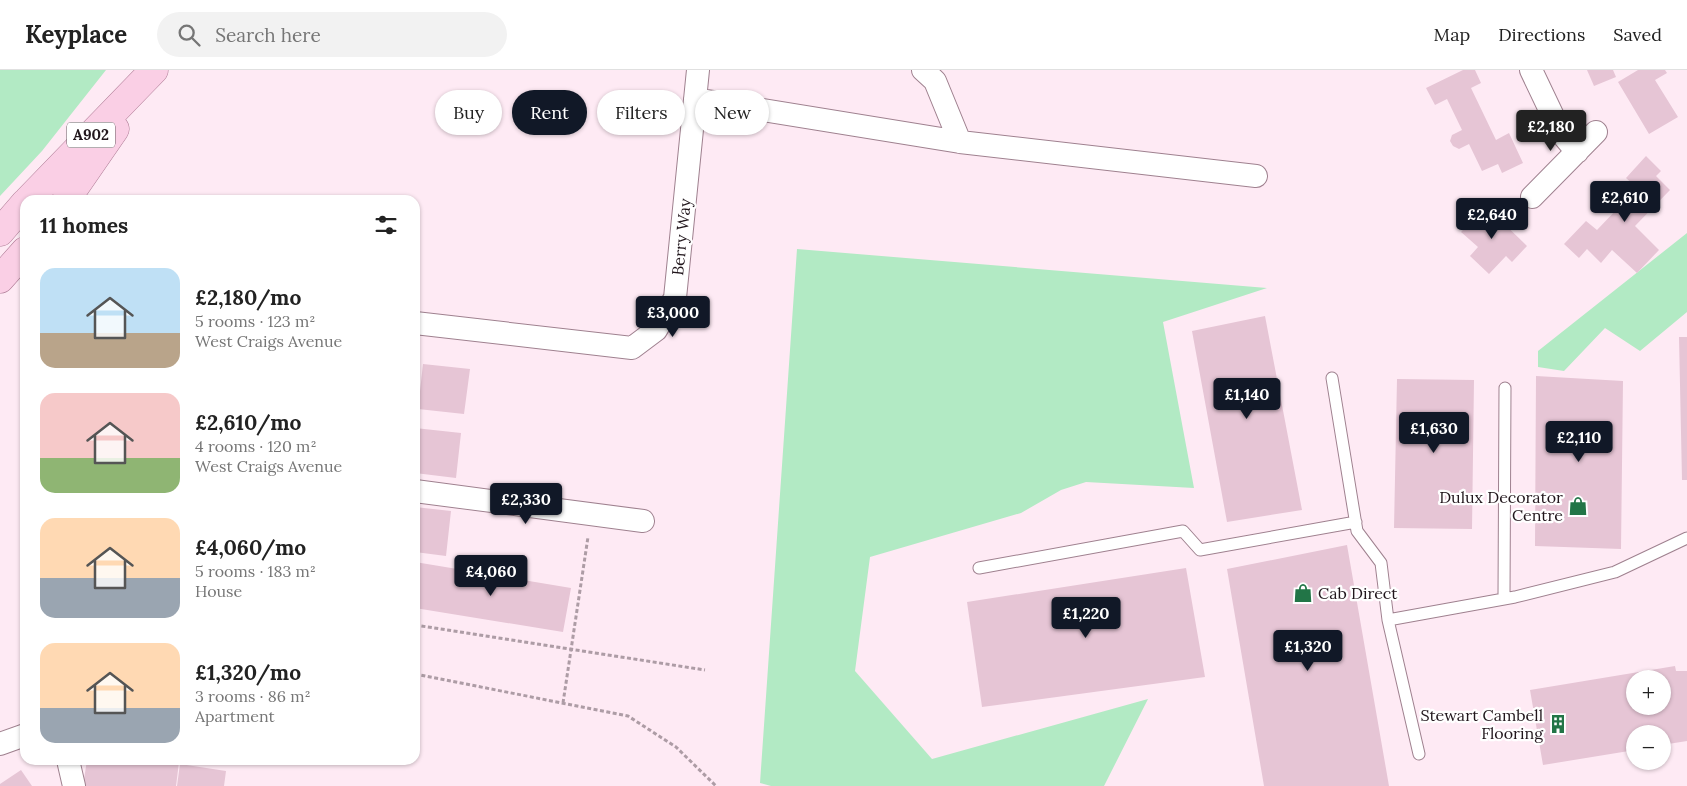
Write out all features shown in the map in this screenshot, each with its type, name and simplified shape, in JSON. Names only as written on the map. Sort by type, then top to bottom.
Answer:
[{"type":"main road","name":"A902","points":[[33,195],[155,70]]},
{"type":"main road","name":"A902","points":[[69,195],[155,70]]},
{"type":"main road","points":[[0,232],[20,209]]},
{"type":"main road","points":[[0,279],[20,257]]},
{"type":"street","name":"Berry Way","points":[[696,90],[698,70]]},
{"type":"street","points":[[923,70],[935,82],[960,142]]},
{"type":"street","points":[[1531,70],[1561,133],[1577,152]]},
{"type":"street","name":"Berry Way","points":[[420,324],[632,348],[656,330],[675,298],[695,98]]},
{"type":"street","points":[[769,110],[960,142],[1256,176]]},
{"type":"street","points":[[1532,197],[1596,132]]},
{"type":"street","points":[[420,492],[642,521]]},
{"type":"street","points":[[0,744],[20,737]]},
{"type":"street","points":[[69,765],[74,786]]},
{"type":"lane","points":[[1332,378],[1357,531],[1381,564],[1388,620],[1419,754]]},
{"type":"lane","points":[[1504,598],[1505,388]]},
{"type":"lane","points":[[979,568],[1183,531],[1200,550],[1356,522]]},
{"type":"lane","points":[[1388,620],[1504,598],[1615,572],[1687,538]]},
{"type":"path","points":[[563,703],[592,514]]},
{"type":"path","points":[[420,626],[705,670]]},
{"type":"path","points":[[420,675],[628,716],[676,747],[716,786]]},
{"type":"green space","points":[[0,70],[106,70],[42,151],[0,196]]},
{"type":"green space","points":[[1687,233],[1687,312],[1640,351],[1605,328],[1564,371],[1538,367],[1538,351]]},
{"type":"green space","points":[[797,249],[1267,288],[1163,322],[1194,488],[1086,482],[1061,490],[1021,513],[870,557],[855,671],[932,759],[1148,699],[1104,786],[771,786],[760,783]]},
{"type":"building","points":[[1463,70],[1475,70],[1481,83],[1471,88],[1496,140],[1509,133],[1523,163],[1502,173],[1498,164],[1482,171],[1469,144],[1459,149],[1453,146],[1450,141],[1452,135],[1462,130],[1447,99],[1435,105],[1426,88]]},
{"type":"building","points":[[1587,70],[1613,70],[1616,77],[1594,86]]},
{"type":"building","points":[[1638,70],[1665,70],[1667,73],[1655,80],[1678,117],[1649,134],[1618,82]]},
{"type":"building","points":[[1646,156],[1661,171],[1656,176],[1670,190],[1635,226],[1659,250],[1637,273],[1612,250],[1601,263],[1587,249],[1579,258],[1564,244],[1586,221],[1597,230],[1637,188],[1626,178]]},
{"type":"building","points":[[1486,206],[1527,246],[1512,262],[1506,256],[1489,274],[1470,256],[1478,247],[1461,232]]},
{"type":"building","points":[[1265,316],[1302,510],[1227,522],[1192,331]]},
{"type":"building","points":[[1679,337],[1687,337],[1687,480],[1682,480]]},
{"type":"building","points":[[423,364],[470,369],[464,414],[420,409]]},
{"type":"building","points":[[1536,376],[1623,381],[1621,549],[1535,546]]},
{"type":"building","points":[[1397,379],[1474,380],[1472,529],[1394,528]]},
{"type":"building","points":[[420,429],[461,433],[456,478],[420,474]]},
{"type":"building","points":[[420,508],[451,511],[446,556],[420,553]]},
{"type":"building","points":[[1347,545],[1389,786],[1264,786],[1227,569]]},
{"type":"building","points":[[420,563],[571,588],[563,632],[420,609]]},
{"type":"building","points":[[1186,568],[1205,677],[982,707],[967,602]]},
{"type":"building","points":[[1675,666],[1676,671],[1687,671],[1687,741],[1671,744],[1671,725],[1626,725],[1626,751],[1543,765],[1530,690],[1626,674],[1626,715],[1671,715],[1671,670],[1651,670]]},
{"type":"building","points":[[86,765],[179,765],[176,786],[83,786]]},
{"type":"building","points":[[180,765],[226,771],[224,786],[177,786]]},
{"type":"building","points":[[21,770],[32,786],[0,786],[0,784]]},
{"type":"place","name":"Dulux Decorator Centre","points":[[1578,506]]},
{"type":"place","name":"Cab Direct","points":[[1303,593]]},
{"type":"place","name":"Stewart Cambell Flooring","points":[[1558,724]]}]
